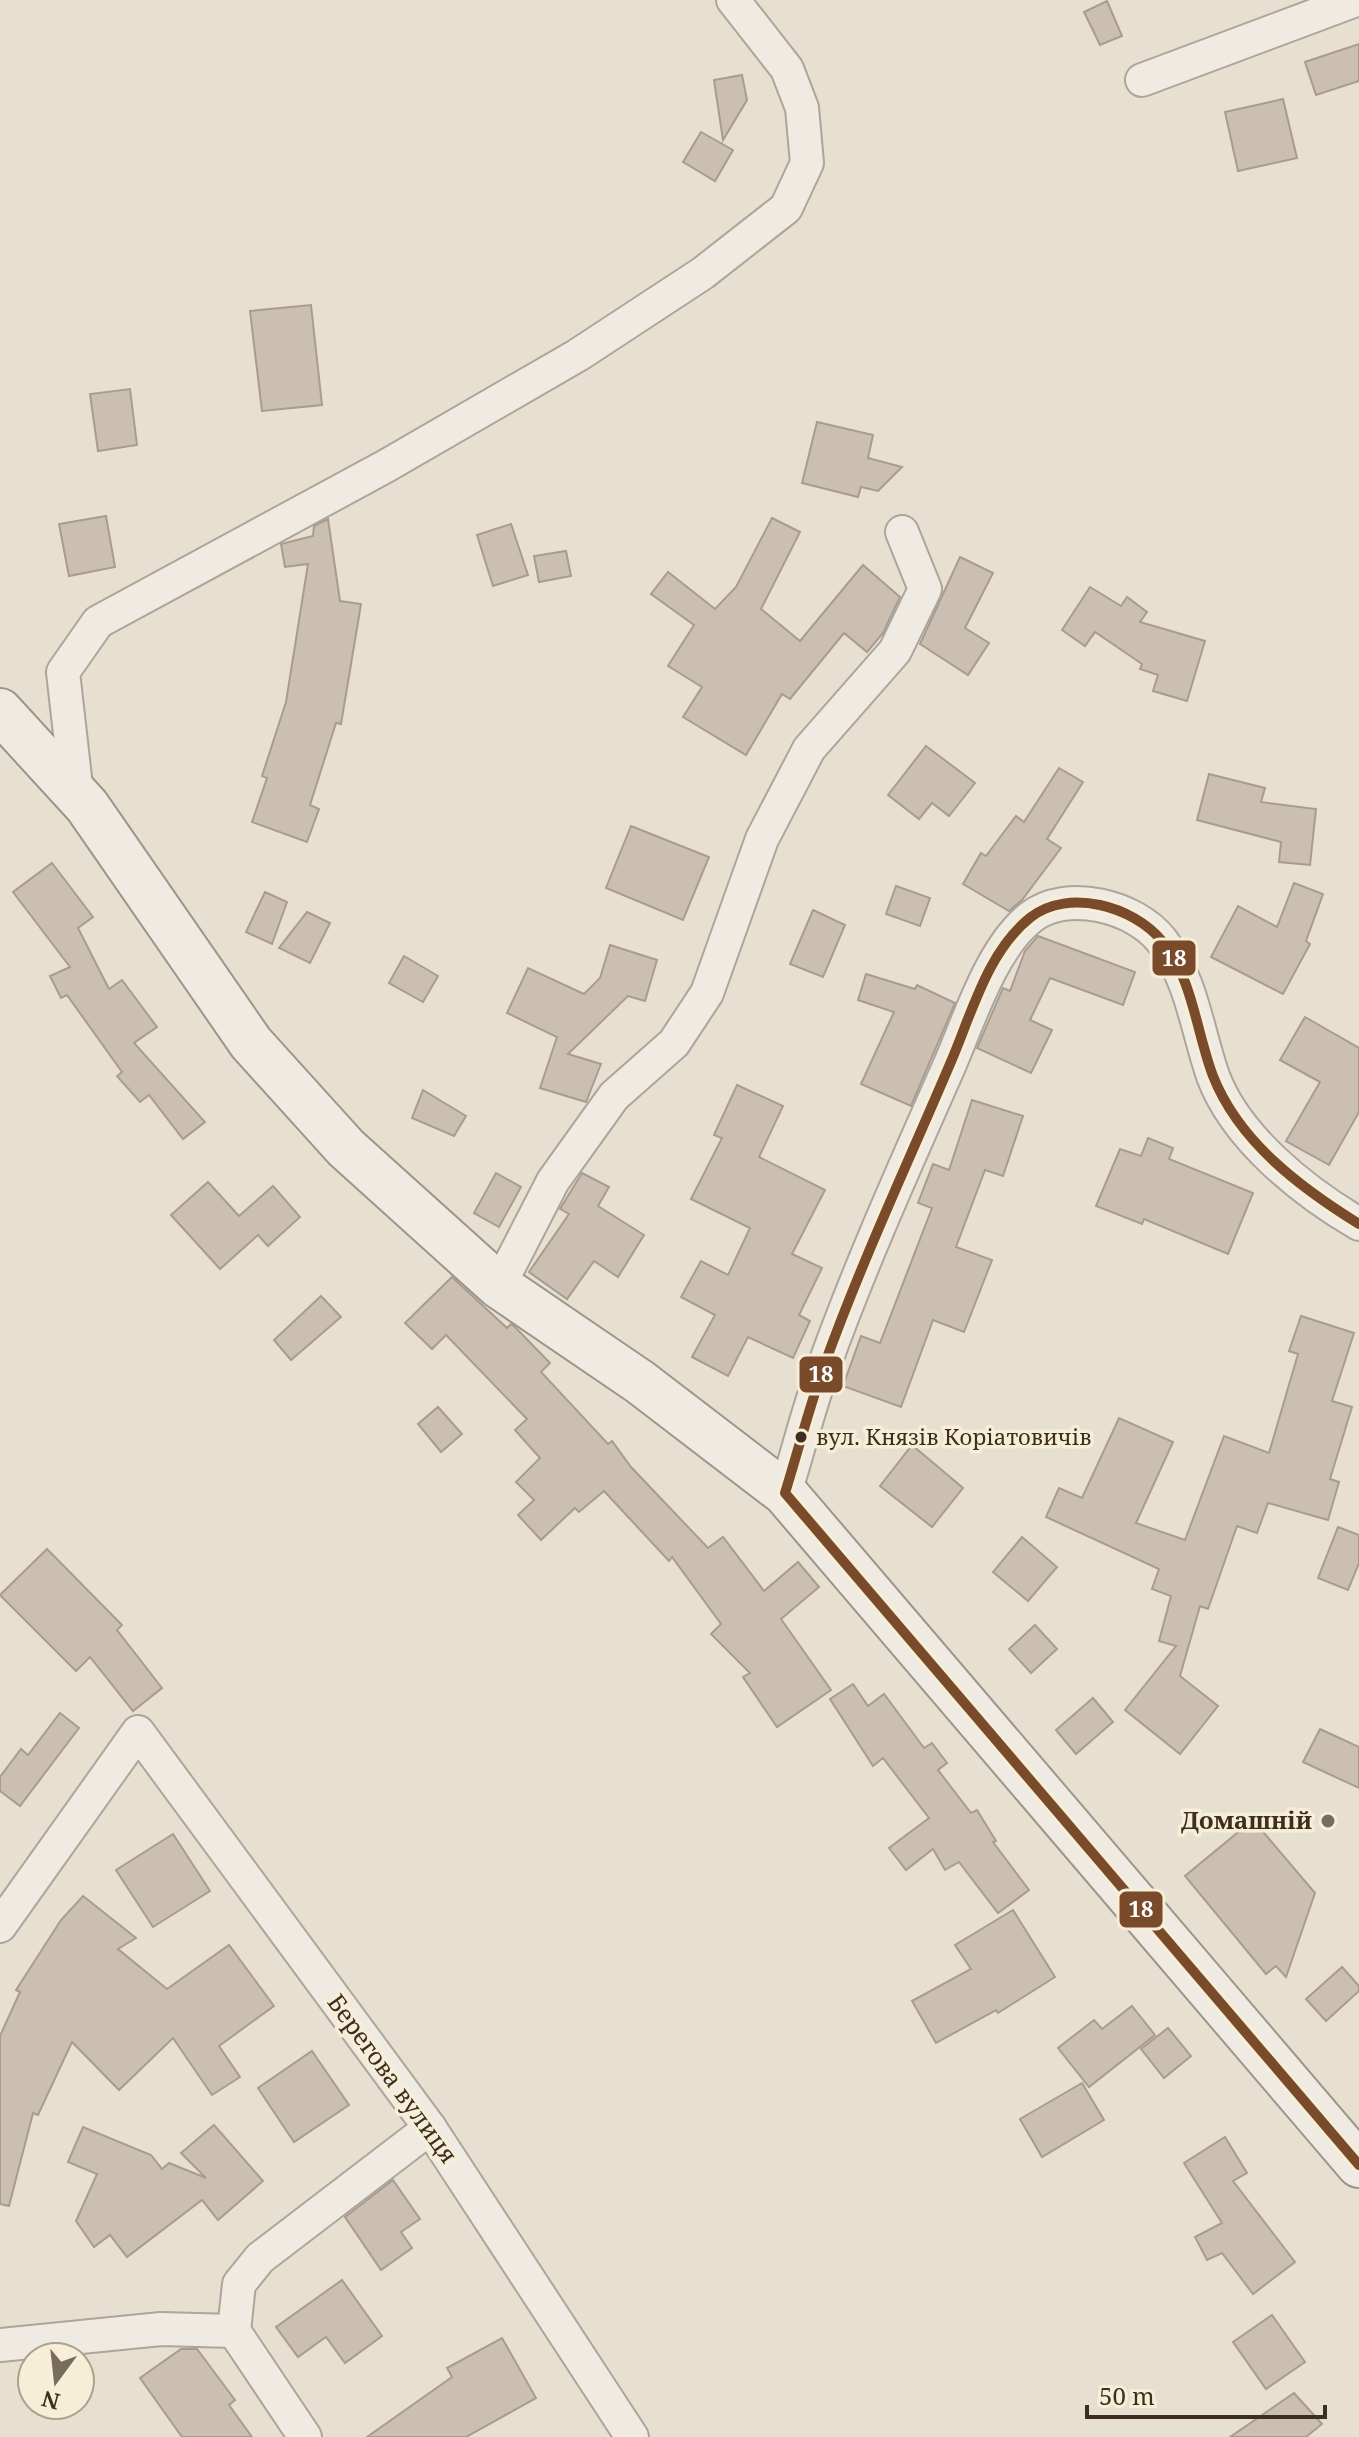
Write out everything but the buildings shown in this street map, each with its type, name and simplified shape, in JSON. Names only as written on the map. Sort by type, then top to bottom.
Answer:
[{"type":"main road","points":[[0,711],[77,795],[251,1043],[346,1148],[499,1286],[640,1382],[785,1493],[1359,2165]]},
{"type":"street","points":[[77,795],[63,672],[98,622],[386,466],[578,355],[703,273],[786,208],[807,163],[802,108],[787,69],[733,0]]},
{"type":"street","points":[[1142,80],[1356,0]]},
{"type":"street","points":[[499,1286],[553,1181],[614,1096],[674,1043],[707,993],[762,839],[809,749],[895,651],[925,589],[902,532]]},
{"type":"street","points":[[785,1493],[823,1369],[869,1247],[1006,945],[1031,917],[1042,911],[1064,901],[1102,906],[1141,922],[1161,940],[1184,977],[1215,1079],[1245,1128],[1277,1166],[1359,1224]]},
{"type":"street","name":"Берегова вулиця","points":[[0,1926],[138,1732],[430,2128],[632,2437]]},
{"type":"street","points":[[305,2437],[234,2331],[239,2284],[260,2258],[430,2128]]},
{"type":"street","points":[[0,2345],[161,2329],[234,2331]]},
{"type":"transit line","name":"18","points":[[1359,1224],[1294,1179],[1239,1122],[1213,1076],[1181,972],[1162,941],[1135,918],[1118,910],[1082,903],[1046,908],[1016,931],[982,985],[838,1328],[785,1493],[1359,2165]]},
{"type":"place","name":"вул. Князів Коріатовичів","points":[[801,1437]]},
{"type":"place","name":"Домашній","points":[[1328,1821]]}]
